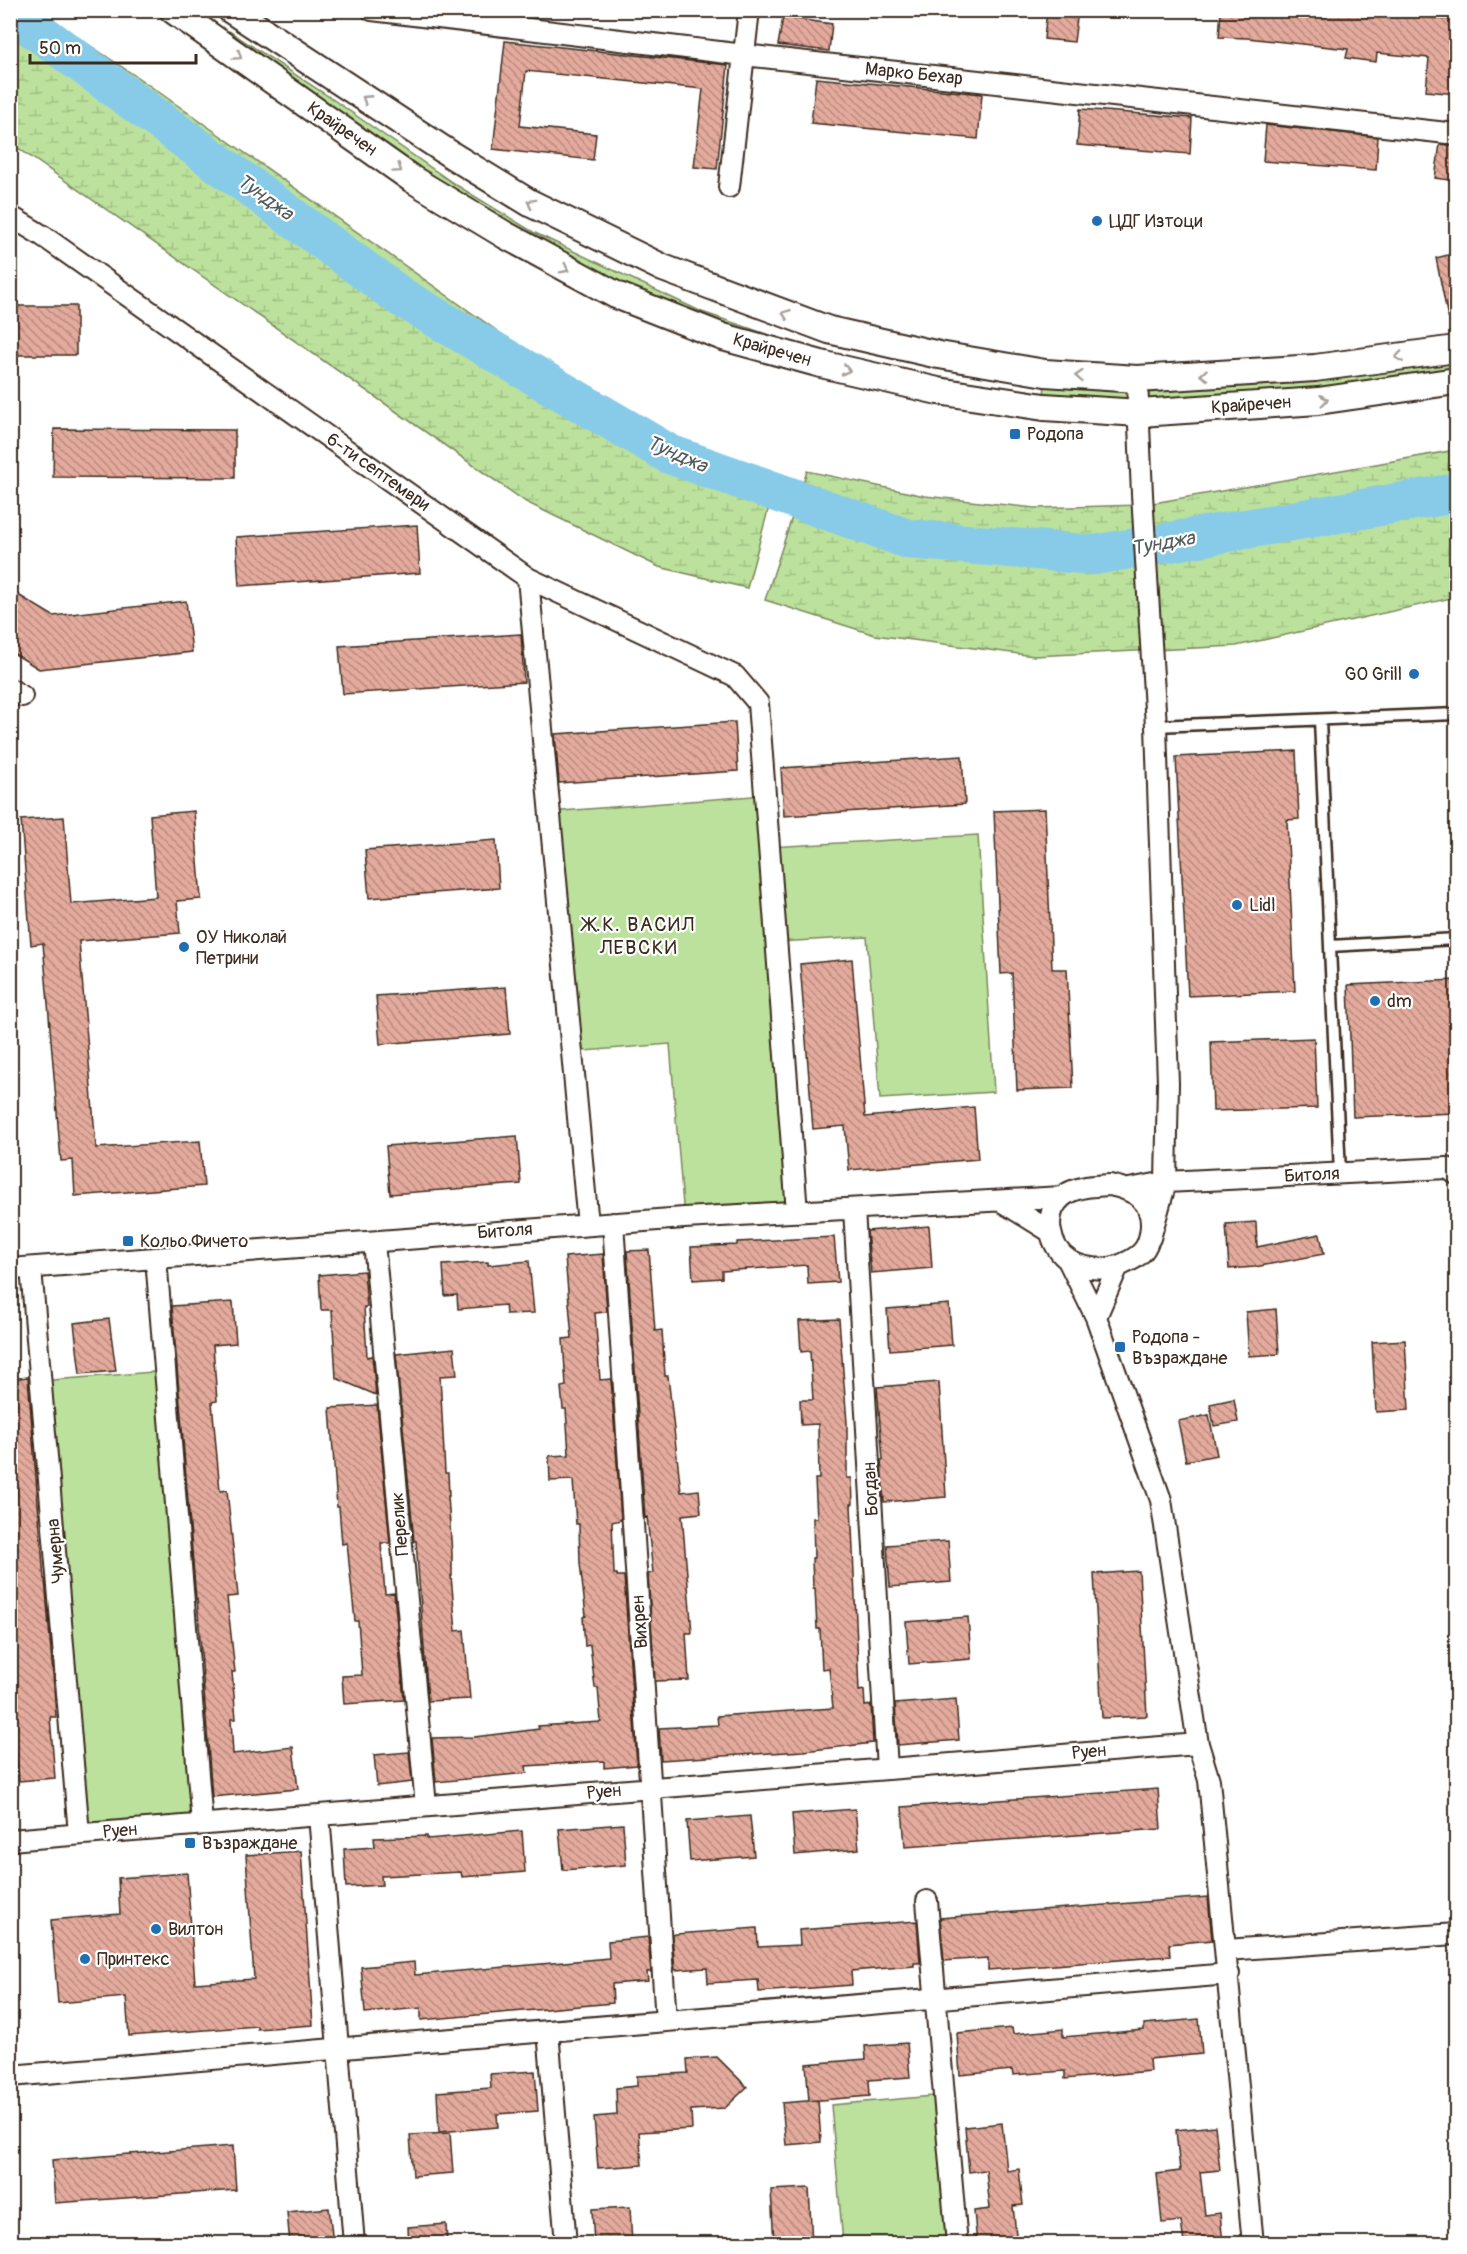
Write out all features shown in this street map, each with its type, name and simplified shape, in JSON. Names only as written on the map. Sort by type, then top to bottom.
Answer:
[{"type":"street","name":"Крайречен","points":[[173,10],[412,179],[514,241],[616,295],[723,337],[821,364],[928,389],[1044,407],[1140,413],[1318,401],[1456,381]]},
{"type":"street","name":"Крайречен","points":[[231,10],[453,156],[530,203],[663,268],[829,330],[939,355],[1045,373],[1137,379],[1315,368],[1456,349]]},
{"type":"street","points":[[729,188],[749,10]]},
{"type":"street","name":"Марко Бехар","points":[[372,11],[1456,134]]},
{"type":"street","name":"6-ти септември","points":[[10,216],[43,236],[528,578],[735,676],[758,703],[797,1212]]},
{"type":"street","points":[[1068,1260],[1092,1268],[1118,1266],[1140,1254],[1150,1238],[1166,1182],[1168,1083],[1156,726],[1137,379]]},
{"type":"street","points":[[528,578],[588,1225]]},
{"type":"street","name":"Битоля","points":[[1130,1190],[1166,1182],[1447,1168],[1456,1174]]},
{"type":"street","points":[[1150,1238],[1151,1216],[1139,1195],[1110,1185],[1083,1188],[1062,1197],[1054,1207],[1050,1221],[1050,1232],[1056,1246],[1068,1260],[1096,1317],[1161,1500],[1198,1743],[1209,1780],[1253,2244]]},
{"type":"street","name":"Битоля","points":[[10,1269],[613,1223],[1062,1197]]},
{"type":"street","points":[[1001,1201],[1050,1232]]},
{"type":"street","name":"Богдан","points":[[854,1209],[888,1769]]},
{"type":"street","name":"Вихрен","points":[[613,1223],[666,2021]]},
{"type":"street","name":"Перелик","points":[[374,1242],[426,1806]]},
{"type":"street","points":[[156,1258],[202,1824]]},
{"type":"street","points":[[1096,1317],[1118,1266]]},
{"type":"street","name":"Чумерна","points":[[31,1268],[80,1834]]},
{"type":"street","name":"Руен","points":[[10,1840],[1198,1743]]},
{"type":"street","points":[[319,1815],[354,2244]]},
{"type":"street","points":[[927,1901],[957,2244]]},
{"type":"street","points":[[1226,1950],[1456,1935]]},
{"type":"street","points":[[10,2076],[1229,1974]]},
{"type":"street","points":[[548,2031],[566,2244]]},
{"type":"lane","points":[[1156,726],[1456,714]]},
{"type":"lane","points":[[1320,720],[1340,1174]]},
{"type":"lane","points":[[1330,946],[1456,939]]},
{"type":"green space","points":[[11,10],[39,11],[146,83],[547,366],[671,436],[777,477],[747,588],[659,567],[526,502],[11,143]]},
{"type":"green space","points":[[229,31],[328,96],[453,183],[533,232],[702,312],[805,347],[700,318],[609,277],[450,193],[227,35]]},
{"type":"green space","points":[[1456,349],[1456,381],[1044,407],[1045,373]]},
{"type":"green space","points":[[1456,450],[1456,597],[1236,646],[1034,656],[875,635],[765,600],[807,471],[925,496],[1035,508],[1142,505]]},
{"type":"green space","points":[[765,795],[770,847],[978,835],[994,1092],[880,1099],[867,937],[777,942],[797,1212],[684,1218],[670,1044],[572,1052],[550,812]]},
{"type":"green space","points":[[165,1371],[202,1824],[79,1834],[41,1381]]},
{"type":"green space","points":[[944,2095],[957,2243],[843,2243],[831,2105]]},
{"type":"building","points":[[1047,10],[1078,10],[1074,42],[1044,39]]},
{"type":"building","points":[[1221,10],[1383,10],[1383,12],[1419,17],[1456,20],[1456,94],[1426,91],[1429,58],[1377,53],[1376,62],[1346,58],[1348,49],[1219,37]]},
{"type":"building","points":[[783,17],[832,24],[829,51],[778,45]]},
{"type":"building","points":[[505,41],[728,65],[717,169],[694,167],[703,89],[526,71],[520,126],[596,134],[593,160],[493,149]]},
{"type":"building","points":[[816,78],[982,94],[978,139],[811,123]]},
{"type":"building","points":[[1080,109],[1192,118],[1190,154],[1077,145]]},
{"type":"building","points":[[1266,125],[1378,137],[1376,170],[1263,161]]},
{"type":"building","points":[[1440,144],[1456,146],[1456,181],[1435,178]]},
{"type":"building","points":[[1456,253],[1456,318],[1448,318],[1436,258]]},
{"type":"building","points":[[10,306],[76,306],[76,355],[10,355]]},
{"type":"building","points":[[54,429],[235,430],[235,478],[53,477]]},
{"type":"building","points":[[417,525],[420,573],[239,586],[236,537]]},
{"type":"building","points":[[10,590],[53,616],[186,601],[192,652],[39,669],[10,651]]},
{"type":"building","points":[[521,634],[524,682],[343,694],[339,646]]},
{"type":"building","points":[[735,722],[738,771],[559,783],[555,734]]},
{"type":"building","name":"Lidl","points":[[1296,751],[1299,819],[1287,820],[1295,991],[1188,996],[1176,757]]},
{"type":"building","points":[[962,756],[965,804],[784,816],[781,768]]},
{"type":"building","points":[[1045,809],[1052,969],[1067,969],[1073,1088],[1017,1090],[1012,973],[1001,974],[994,811]]},
{"type":"building","points":[[194,811],[201,899],[177,901],[180,933],[79,941],[96,1148],[200,1141],[204,1186],[75,1196],[73,1160],[61,1161],[43,943],[31,945],[21,820],[64,817],[71,904],[156,897],[150,815]]},
{"type":"building","points":[[496,840],[499,888],[369,898],[365,850]]},
{"type":"building","points":[[852,959],[865,1117],[974,1107],[978,1159],[849,1170],[845,1126],[813,1129],[800,964]]},
{"type":"building","points":[[1456,980],[1456,1113],[1353,1117],[1348,985]]},
{"type":"building","points":[[506,987],[510,1034],[380,1044],[376,996]]},
{"type":"building","points":[[1314,1038],[1317,1108],[1213,1111],[1211,1042]]},
{"type":"building","points":[[517,1136],[521,1184],[390,1194],[386,1146]]},
{"type":"building","points":[[1256,1222],[1257,1247],[1320,1234],[1324,1254],[1255,1267],[1229,1269],[1226,1224]]},
{"type":"building","points":[[929,1226],[932,1268],[871,1273],[867,1231]]},
{"type":"building","points":[[834,1237],[838,1282],[808,1284],[807,1265],[722,1271],[722,1278],[693,1280],[691,1247]]},
{"type":"building","points":[[649,1250],[655,1331],[662,1330],[665,1376],[668,1376],[681,1492],[699,1490],[701,1513],[682,1515],[692,1633],[686,1633],[689,1680],[655,1681],[648,1574],[653,1573],[647,1517],[645,1518],[627,1251]]},
{"type":"building","points":[[603,1254],[607,1312],[595,1313],[600,1380],[611,1379],[621,1520],[612,1522],[614,1574],[624,1576],[637,1765],[604,1768],[604,1761],[526,1766],[527,1773],[436,1782],[432,1738],[474,1737],[539,1729],[538,1726],[601,1722],[598,1688],[595,1688],[590,1645],[585,1646],[583,1617],[586,1616],[573,1480],[550,1481],[549,1456],[569,1455],[566,1409],[563,1409],[561,1387],[566,1386],[563,1339],[572,1338],[565,1257]]},
{"type":"building","points":[[529,1261],[534,1313],[506,1314],[505,1305],[458,1309],[457,1295],[445,1296],[443,1265],[488,1262],[488,1265]]},
{"type":"building","points":[[364,1271],[367,1357],[372,1356],[376,1395],[336,1378],[332,1310],[321,1310],[319,1275]]},
{"type":"building","points":[[233,1302],[236,1343],[213,1345],[217,1401],[212,1402],[220,1491],[227,1490],[238,1596],[227,1597],[235,1672],[232,1672],[236,1719],[231,1719],[233,1754],[293,1747],[298,1789],[212,1797],[172,1306]]},
{"type":"building","points":[[949,1304],[952,1345],[890,1350],[887,1309]]},
{"type":"building","points":[[1276,1309],[1279,1354],[1249,1356],[1246,1312]]},
{"type":"building","points":[[109,1319],[116,1371],[80,1374],[74,1323]]},
{"type":"building","points":[[839,1319],[847,1423],[847,1478],[852,1478],[853,1504],[851,1504],[859,1691],[864,1690],[865,1706],[871,1705],[873,1743],[804,1751],[661,1760],[659,1728],[718,1725],[717,1716],[833,1708],[829,1668],[822,1669],[820,1629],[817,1629],[815,1588],[813,1588],[813,1518],[817,1518],[815,1479],[819,1479],[818,1424],[801,1425],[800,1400],[813,1400],[810,1351],[801,1352],[799,1321]]},
{"type":"building","points":[[1405,1340],[1409,1410],[1376,1412],[1372,1342]]},
{"type":"building","points":[[454,1348],[457,1375],[440,1376],[445,1473],[448,1473],[451,1576],[456,1631],[464,1630],[470,1699],[428,1701],[416,1541],[414,1541],[396,1354]]},
{"type":"building","points":[[28,1377],[54,1687],[56,1717],[50,1717],[55,1778],[19,1781],[10,1702],[10,1582],[12,1582],[10,1379]]},
{"type":"building","points":[[939,1382],[946,1497],[884,1502],[877,1387]]},
{"type":"building","points":[[1234,1399],[1238,1422],[1214,1426],[1210,1404]]},
{"type":"building","points":[[377,1405],[390,1543],[381,1543],[385,1594],[394,1593],[404,1700],[344,1704],[342,1676],[362,1675],[358,1621],[355,1621],[347,1543],[342,1544],[339,1507],[337,1507],[330,1408]]},
{"type":"building","points":[[1209,1415],[1217,1455],[1186,1461],[1178,1421]]},
{"type":"building","points":[[948,1541],[951,1582],[890,1587],[887,1545]]},
{"type":"building","points":[[1139,1571],[1147,1716],[1102,1718],[1094,1574]]},
{"type":"building","points":[[968,1617],[971,1659],[909,1664],[906,1622]]},
{"type":"building","points":[[956,1699],[959,1740],[898,1745],[895,1704]]},
{"type":"building","points":[[409,1752],[412,1782],[377,1786],[374,1755]]},
{"type":"building","points":[[1158,1789],[1161,1829],[905,1847],[902,1807]]},
{"type":"building","points":[[855,1809],[859,1849],[795,1855],[792,1814]]},
{"type":"building","points":[[750,1816],[754,1856],[690,1861],[687,1821]]},
{"type":"building","points":[[623,1824],[626,1865],[563,1870],[559,1829]]},
{"type":"building","points":[[522,1831],[525,1872],[462,1877],[461,1872],[381,1876],[382,1885],[346,1887],[344,1849],[375,1847],[374,1838],[427,1836],[427,1839]]},
{"type":"building","points":[[301,1851],[313,2025],[257,2029],[257,2026],[129,2036],[126,1997],[58,2003],[51,1920],[120,1914],[118,1878],[187,1873],[195,1983],[254,1979],[246,1855]]},
{"type":"building","points":[[1208,1897],[1212,1940],[1169,1944],[1170,1956],[988,1970],[988,1958],[944,1961],[940,1918]]},
{"type":"building","points":[[917,1921],[920,1963],[914,1963],[914,1966],[851,1971],[852,1985],[759,1992],[758,1980],[708,1983],[707,1968],[675,1970],[672,1935],[676,1934],[757,1928],[758,1947],[800,1945],[799,1930]]},
{"type":"building","points":[[648,1937],[651,1972],[647,1972],[648,1981],[612,1984],[613,2003],[421,2020],[421,2008],[365,2013],[361,1967],[414,1962],[415,1975],[609,1958],[608,1941]]},
{"type":"building","points":[[1199,2019],[1202,2054],[1149,2059],[1150,2071],[1065,2079],[1065,2071],[1013,2075],[1012,2070],[960,2075],[957,2033],[1012,2028],[1013,2034],[1063,2029],[1063,2037],[1144,2030],[1144,2024]]},
{"type":"building","points":[[907,2043],[910,2077],[869,2080],[870,2096],[809,2101],[806,2064],[866,2059],[865,2046]]},
{"type":"building","points":[[717,2057],[747,2087],[725,2108],[691,2110],[692,2129],[639,2132],[642,2165],[598,2168],[594,2117],[617,2115],[616,2088],[637,2086],[637,2076],[688,2073],[687,2059]]},
{"type":"building","points":[[535,2071],[538,2111],[497,2114],[498,2127],[439,2132],[437,2092],[491,2088],[490,2074]]},
{"type":"building","points":[[818,2100],[821,2142],[786,2145],[782,2103]]},
{"type":"building","points":[[1002,2123],[1007,2171],[1019,2169],[1023,2205],[1013,2206],[1017,2244],[977,2244],[974,2211],[990,2209],[986,2170],[969,2172],[965,2127]]},
{"type":"building","points":[[1215,2126],[1220,2170],[1200,2172],[1205,2215],[1220,2213],[1223,2244],[1184,2244],[1181,2221],[1162,2223],[1157,2174],[1180,2171],[1176,2130]]},
{"type":"building","points":[[450,2133],[453,2173],[413,2176],[410,2135]]},
{"type":"building","points":[[233,2146],[236,2190],[55,2203],[52,2160]]},
{"type":"building","points":[[809,2188],[812,2244],[774,2244],[771,2190]]},
{"type":"building","points":[[630,2207],[632,2244],[594,2244],[592,2209]]},
{"type":"building","points":[[329,2208],[333,2244],[290,2244],[287,2212]]},
{"type":"building","points":[[446,2224],[447,2244],[409,2244],[408,2227]]},
{"type":"waterway","name":"Тунджа","points":[[10,11],[401,297],[669,454],[908,539],[1094,555],[1456,493]]},
{"type":"place","name":"ЦДГ Изтоци","points":[[1097,221]]},
{"type":"place","name":"Родопа","points":[[1015,434]]},
{"type":"place","name":"GO Grill","points":[[1414,674]]},
{"type":"place","name":"Lidl","points":[[1237,905]]},
{"type":"place","name":"ОУ Николай Петрини","points":[[184,947]]},
{"type":"place","name":"dm","points":[[1375,1001]]},
{"type":"place","name":"Кольо Фичето","points":[[128,1241]]},
{"type":"place","name":"Родопа - Възраждане","points":[[1120,1347]]},
{"type":"place","name":"Възраждане","points":[[190,1843]]},
{"type":"place","name":"Вилтон","points":[[156,1929]]},
{"type":"place","name":"Принтекс","points":[[85,1959]]},
{"type":"district","name":"Ж.К. ВАСИЛ ЛЕВСКИ","points":[[639,936]]}]
